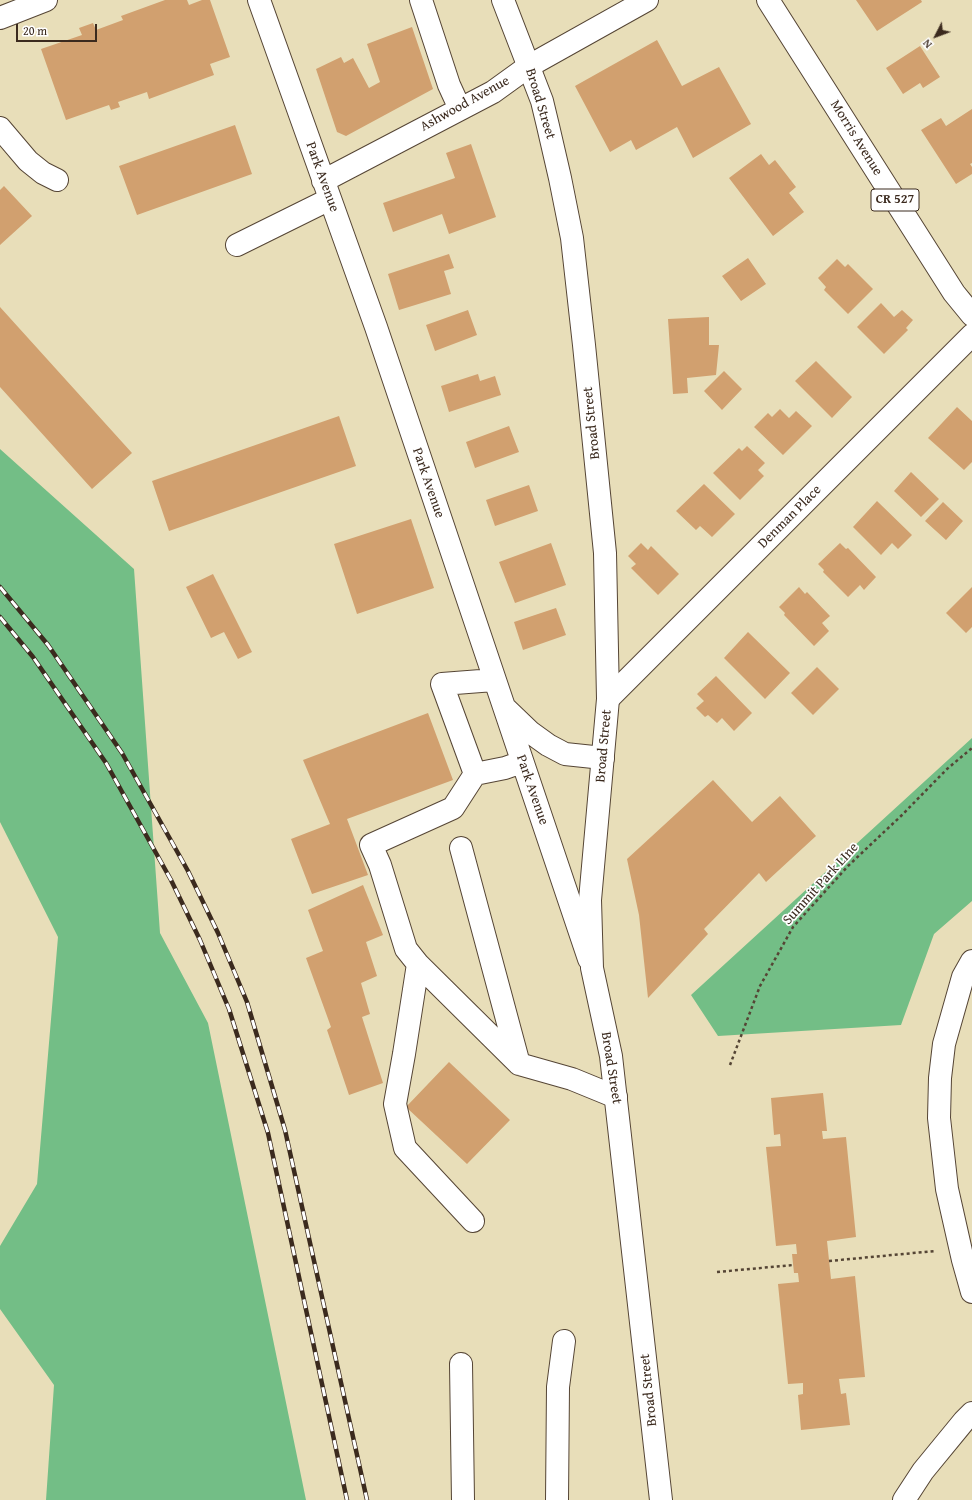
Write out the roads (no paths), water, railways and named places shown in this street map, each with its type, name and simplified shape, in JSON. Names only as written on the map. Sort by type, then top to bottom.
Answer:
[{"type":"street","points":[[0,18],[46,0]]},
{"type":"street","name":"Park Avenue","points":[[258,0],[376,327],[592,968]]},
{"type":"street","points":[[421,0],[449,85],[460,109]]},
{"type":"street","name":"Broad Street","points":[[503,0],[542,101],[548,126],[572,238],[584,345],[605,553],[608,699],[590,900],[592,968],[611,1056],[661,1500]]},
{"type":"street","name":"Ashwood Avenue","points":[[237,245],[460,109],[493,92],[529,66],[647,0]]},
{"type":"street","name":"Morris Avenue","points":[[768,0],[954,293],[972,315]]},
{"type":"street","points":[[0,128],[28,161],[44,173],[57,180]]},
{"type":"street","name":"Denman Place","points":[[608,699],[972,335]]},
{"type":"street","points":[[475,774],[442,684],[494,680]]},
{"type":"street","points":[[503,706],[530,732],[548,745],[565,754],[603,758]]},
{"type":"street","points":[[522,762],[505,768],[475,774],[453,808],[371,846],[380,865],[406,949],[418,964],[518,1064],[572,1079],[616,1097]]},
{"type":"street","points":[[461,848],[518,1064]]},
{"type":"street","points":[[972,961],[963,977],[944,1044],[940,1078],[939,1118],[947,1189],[972,1292]]},
{"type":"street","points":[[418,964],[395,1104],[405,1148],[473,1221]]},
{"type":"street","points":[[557,1500],[558,1387],[564,1341]]},
{"type":"street","points":[[461,1364],[463,1500]]},
{"type":"street","points":[[904,1500],[923,1471],[972,1413]]},
{"type":"railway","points":[[0,587],[48,645],[122,753],[188,871],[218,933],[247,1002],[285,1130],[367,1500]]},
{"type":"railway","points":[[0,617],[33,657],[106,763],[171,880],[200,940],[229,1009],[268,1133],[347,1500]]}]
